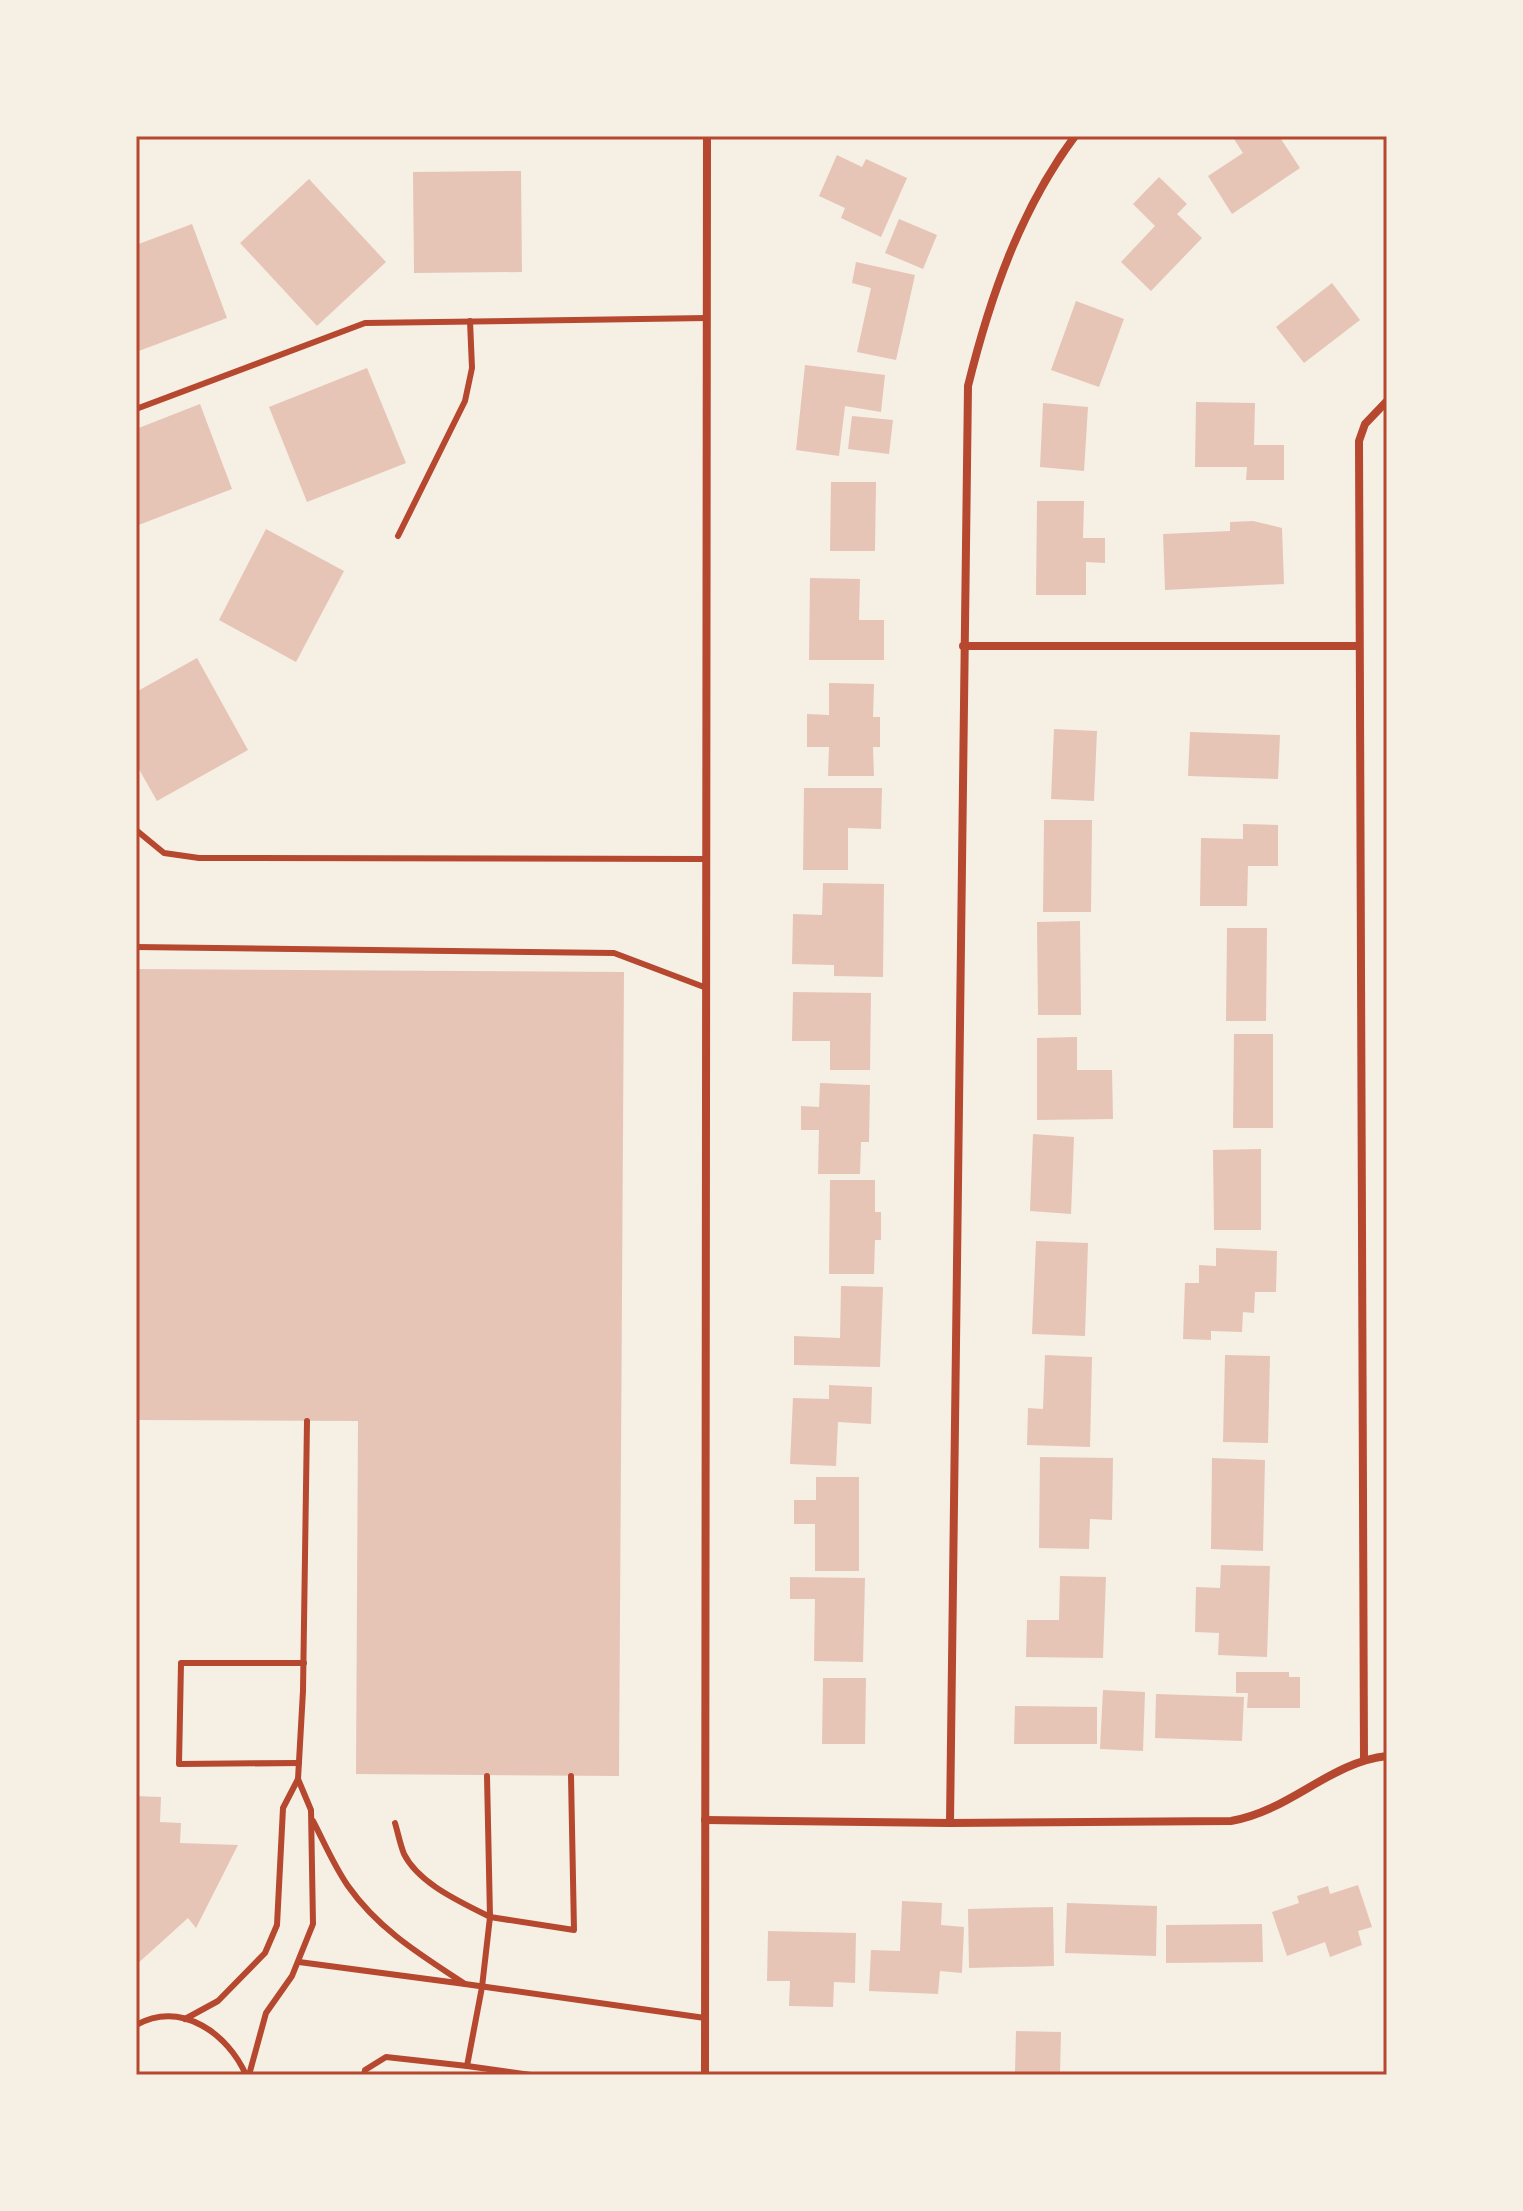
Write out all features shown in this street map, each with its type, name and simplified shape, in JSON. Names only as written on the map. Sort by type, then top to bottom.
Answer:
[{"type":"street","points":[[705,2075],[707,136]]},
{"type":"street","points":[[950,1823],[968,386],[982,328],[1005,264],[1034,198],[1075,136]]},
{"type":"street","points":[[1364,1760],[1359,441],[1375,410],[1387,401]]},
{"type":"street","points":[[963,646],[1358,646]]},
{"type":"street","points":[[705,1820],[950,1823],[1231,1821],[1274,1809],[1364,1760],[1387,1756]]},
{"type":"lane","points":[[136,409],[365,323],[707,318]]},
{"type":"lane","points":[[398,536],[465,401],[472,368],[470,321]]},
{"type":"lane","points":[[136,830],[164,853],[199,858],[704,859]]},
{"type":"lane","points":[[136,947],[614,953],[704,987]]},
{"type":"lane","points":[[307,1421],[304,1663],[298,1779],[311,1817],[346,1884],[372,1916],[396,1939],[465,1984]]},
{"type":"lane","points":[[299,1763],[179,1764],[181,1663],[304,1663]]},
{"type":"lane","points":[[467,2066],[482,1987],[490,1917],[487,1776]]},
{"type":"lane","points":[[395,1823],[405,1855],[423,1875],[451,1897],[490,1917],[574,1930],[571,1776]]},
{"type":"lane","points":[[185,2019],[218,2001],[265,1953],[277,1925],[283,1808],[298,1779]]},
{"type":"lane","points":[[248,2075],[266,2013],[299,1962],[313,1924],[311,1817]]},
{"type":"lane","points":[[299,1962],[705,2018]]},
{"type":"lane","points":[[136,2025],[169,2017],[185,2019],[218,2034],[236,2053],[248,2075]]},
{"type":"lane","points":[[364,2075],[365,2070],[386,2057],[531,2075]]},
{"type":"building","points":[[1232,136],[1279,136],[1300,168],[1232,214],[1208,176],[1243,153]]},
{"type":"building","points":[[837,155],[862,167],[866,159],[907,178],[881,237],[841,218],[845,208],[819,196]]},
{"type":"building","points":[[521,171],[522,272],[414,273],[413,172]]},
{"type":"building","points":[[1159,177],[1187,204],[1177,214],[1202,238],[1151,291],[1121,262],[1155,226],[1133,204]]},
{"type":"building","points":[[309,179],[386,262],[317,326],[240,243]]},
{"type":"building","points":[[899,219],[937,235],[923,269],[885,253]]},
{"type":"building","points":[[192,224],[227,318],[136,352],[136,245]]},
{"type":"building","points":[[856,262],[915,275],[896,360],[857,352],[871,288],[852,283]]},
{"type":"building","points":[[1332,283],[1360,320],[1304,363],[1276,327]]},
{"type":"building","points":[[1076,301],[1124,319],[1099,387],[1051,370]]},
{"type":"building","points":[[805,365],[885,375],[881,412],[845,406],[839,456],[796,450]]},
{"type":"building","points":[[367,368],[406,463],[307,502],[269,407]]},
{"type":"building","points":[[1196,402],[1255,403],[1254,445],[1284,445],[1284,480],[1246,480],[1247,467],[1195,467]]},
{"type":"building","points":[[1043,403],[1088,407],[1084,471],[1040,467]]},
{"type":"building","points":[[200,404],[232,489],[136,526],[136,429]]},
{"type":"building","points":[[852,416],[893,420],[889,454],[848,449]]},
{"type":"building","points":[[831,482],[876,482],[875,551],[830,551]]},
{"type":"building","points":[[1037,501],[1084,501],[1083,538],[1105,538],[1105,563],[1086,562],[1086,595],[1036,595]]},
{"type":"building","points":[[1253,521],[1282,528],[1284,584],[1165,590],[1163,534],[1230,531],[1230,522]]},
{"type":"building","points":[[266,529],[344,571],[296,662],[219,620]]},
{"type":"building","points":[[810,578],[860,579],[859,620],[884,620],[884,660],[809,660]]},
{"type":"building","points":[[197,658],[248,750],[157,801],[136,764],[136,692]]},
{"type":"building","points":[[829,683],[874,684],[873,717],[880,717],[880,747],[873,747],[874,776],[828,776],[829,747],[807,747],[807,714],[829,715]]},
{"type":"building","points":[[1054,729],[1097,731],[1094,801],[1051,799]]},
{"type":"building","points":[[1190,732],[1280,735],[1278,779],[1188,776]]},
{"type":"building","points":[[804,788],[882,788],[881,829],[848,828],[848,870],[803,870]]},
{"type":"building","points":[[1044,820],[1092,820],[1091,912],[1043,912]]},
{"type":"building","points":[[1243,824],[1278,825],[1278,866],[1248,866],[1247,906],[1200,906],[1201,838],[1243,839]]},
{"type":"building","points":[[823,883],[884,884],[883,977],[834,976],[834,965],[792,964],[793,914],[822,915]]},
{"type":"building","points":[[1080,921],[1081,1015],[1038,1015],[1037,922]]},
{"type":"building","points":[[1227,928],[1267,928],[1266,1021],[1226,1021]]},
{"type":"building","points":[[136,969],[624,972],[619,1776],[356,1774],[358,1421],[136,1420]]},
{"type":"building","points":[[793,992],[871,993],[870,1070],[830,1070],[830,1041],[792,1041]]},
{"type":"building","points":[[1234,1034],[1273,1034],[1273,1128],[1233,1128]]},
{"type":"building","points":[[1077,1037],[1077,1070],[1112,1070],[1113,1119],[1037,1120],[1037,1038]]},
{"type":"building","points":[[820,1083],[870,1085],[869,1142],[861,1142],[860,1174],[818,1174],[819,1130],[801,1130],[801,1106],[819,1107]]},
{"type":"building","points":[[1033,1134],[1074,1137],[1071,1214],[1030,1211]]},
{"type":"building","points":[[1261,1149],[1261,1230],[1214,1230],[1213,1150]]},
{"type":"building","points":[[830,1180],[875,1180],[875,1212],[881,1212],[881,1240],[875,1240],[874,1274],[829,1274]]},
{"type":"building","points":[[1036,1241],[1088,1243],[1085,1336],[1032,1334]]},
{"type":"building","points":[[1216,1248],[1277,1251],[1276,1292],[1255,1292],[1254,1313],[1243,1312],[1242,1332],[1211,1331],[1211,1340],[1183,1339],[1185,1283],[1199,1283],[1199,1265],[1216,1266]]},
{"type":"building","points":[[841,1286],[883,1287],[880,1367],[794,1365],[794,1336],[840,1338]]},
{"type":"building","points":[[1045,1355],[1092,1357],[1090,1447],[1027,1445],[1028,1408],[1043,1409]]},
{"type":"building","points":[[1225,1355],[1270,1356],[1268,1443],[1223,1442]]},
{"type":"building","points":[[829,1385],[872,1387],[871,1424],[838,1422],[836,1466],[790,1464],[793,1398],[829,1399]]},
{"type":"building","points":[[1040,1457],[1113,1458],[1112,1520],[1090,1519],[1089,1549],[1039,1548]]},
{"type":"building","points":[[1212,1458],[1265,1460],[1263,1551],[1211,1549]]},
{"type":"building","points":[[816,1477],[859,1477],[859,1571],[815,1571],[815,1524],[794,1524],[794,1500],[816,1500]]},
{"type":"building","points":[[1221,1565],[1270,1566],[1267,1657],[1218,1655],[1219,1633],[1195,1632],[1196,1587],[1220,1588]]},
{"type":"building","points":[[1060,1576],[1106,1577],[1103,1658],[1026,1657],[1027,1620],[1059,1620]]},
{"type":"building","points":[[790,1577],[865,1578],[863,1662],[814,1661],[815,1599],[790,1599]]},
{"type":"building","points":[[1236,1672],[1289,1672],[1289,1677],[1300,1677],[1300,1708],[1247,1708],[1248,1693],[1236,1693]]},
{"type":"building","points":[[823,1678],[866,1678],[865,1744],[822,1744]]},
{"type":"building","points":[[1103,1690],[1145,1692],[1143,1751],[1100,1749]]},
{"type":"building","points":[[1156,1694],[1244,1697],[1242,1741],[1155,1738]]},
{"type":"building","points":[[1015,1706],[1097,1707],[1097,1744],[1014,1744]]},
{"type":"building","points":[[136,1796],[161,1797],[160,1822],[181,1823],[180,1843],[238,1845],[196,1928],[188,1918],[136,1965]]},
{"type":"building","points":[[1358,1885],[1372,1927],[1358,1931],[1362,1945],[1330,1957],[1325,1942],[1287,1956],[1272,1912],[1299,1903],[1297,1896],[1328,1886],[1330,1894]]},
{"type":"building","points":[[902,1901],[942,1903],[941,1925],[964,1927],[962,1973],[940,1971],[938,1994],[869,1991],[871,1950],[900,1951]]},
{"type":"building","points":[[1067,1903],[1157,1906],[1156,1956],[1065,1953]]},
{"type":"building","points":[[1053,1907],[1054,1966],[969,1968],[968,1909]]},
{"type":"building","points":[[1262,1924],[1263,1962],[1166,1963],[1166,1925]]},
{"type":"building","points":[[768,1931],[856,1933],[855,1983],[834,1982],[833,2007],[789,2006],[790,1981],[767,1981]]},
{"type":"building","points":[[1016,2031],[1061,2032],[1060,2074],[1015,2072]]}]
